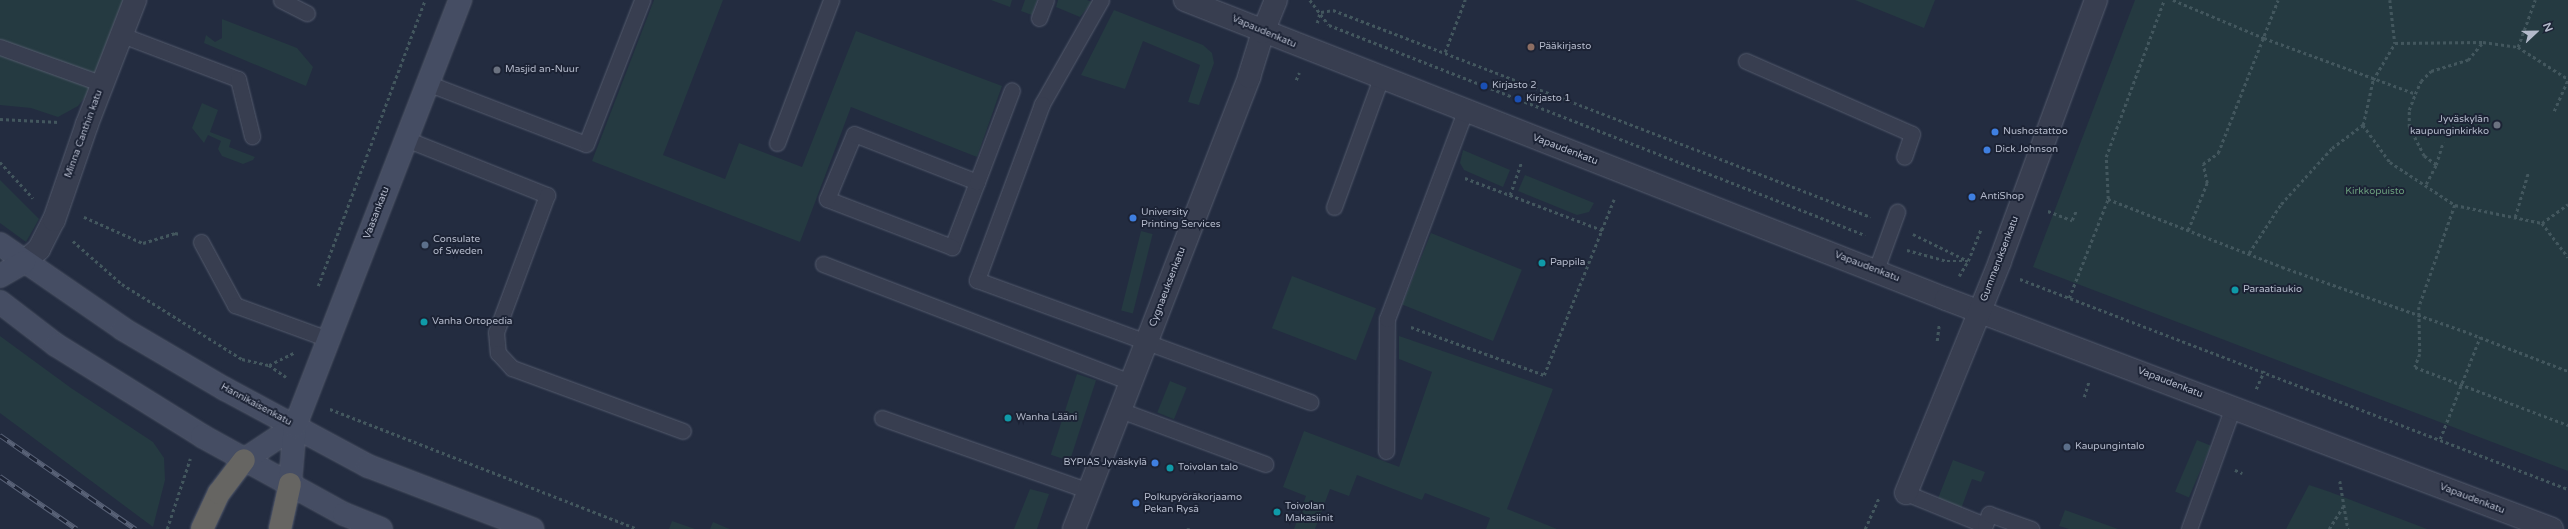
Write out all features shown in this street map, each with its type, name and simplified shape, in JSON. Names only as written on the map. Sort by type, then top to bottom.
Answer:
[{"type":"highway","points":[[202,529],[219,493],[244,460]]},
{"type":"highway","points":[[280,529],[290,484]]},
{"type":"main road","name":"Vaasankatu","points":[[290,484],[295,426],[460,0]]},
{"type":"main road","name":"Hannikaisenkatu","points":[[0,244],[123,329],[368,466],[532,529]]},
{"type":"main road","points":[[0,276],[24,262]]},
{"type":"main road","points":[[0,302],[56,345],[244,460],[344,514],[382,529]]},
{"type":"main road","points":[[244,460],[295,426]]},
{"type":"street","name":"Minna Canthin katu","points":[[24,262],[39,249],[54,220],[87,124],[136,0]]},
{"type":"street","name":"Vapaudenkatu","points":[[1185,0],[1465,111],[1981,311],[2552,529]]},
{"type":"street","name":"Cygnaeuksenkatu","points":[[1074,529],[1249,77],[1263,32],[1276,0]]},
{"type":"street","name":"Gummeruksenkatu","points":[[1906,492],[1981,311],[2007,269],[2096,0]]},
{"type":"lane","points":[[281,0],[307,13]]},
{"type":"lane","points":[[427,83],[586,144],[642,0]]},
{"type":"lane","points":[[777,143],[831,0]]},
{"type":"lane","points":[[1039,18],[1046,0]]},
{"type":"lane","points":[[1101,0],[1042,104],[977,280],[1147,340],[1310,402]]},
{"type":"lane","points":[[122,35],[238,79],[252,136]]},
{"type":"lane","points":[[0,47],[103,84]]},
{"type":"lane","points":[[1746,61],[1912,134],[1904,157]]},
{"type":"lane","points":[[1334,207],[1381,78]]},
{"type":"lane","points":[[977,182],[854,134],[827,199],[952,247],[977,182],[1012,90]]},
{"type":"lane","points":[[1386,451],[1387,319],[1465,111]]},
{"type":"lane","points":[[406,138],[547,195],[496,332],[498,353],[512,368],[683,431]]},
{"type":"lane","points":[[1876,270],[1887,244],[1895,218]]},
{"type":"lane","points":[[201,242],[235,305],[328,339]]},
{"type":"lane","points":[[823,264],[1131,382]]},
{"type":"lane","points":[[2189,529],[2232,407]]},
{"type":"lane","points":[[1120,410],[1265,464]]},
{"type":"lane","points":[[882,418],[1089,491]]},
{"type":"lane","points":[[1906,492],[1985,525],[1989,514],[2030,529]]},
{"type":"path","points":[[316,292],[425,0]]},
{"type":"path","points":[[1445,52],[1465,0]]},
{"type":"path","points":[[2069,298],[2108,199],[2106,157],[2164,0]]},
{"type":"path","points":[[2173,0],[2264,38],[2373,80],[2416,94]]},
{"type":"path","points":[[2188,230],[2207,183],[2203,164],[2218,153],[2278,0]]},
{"type":"path","points":[[2249,253],[2282,204],[2332,148],[2364,125],[2373,80],[2395,44],[2390,0]]},
{"type":"path","points":[[2518,47],[2535,0]]},
{"type":"path","points":[[1307,2],[1311,2],[1320,12],[1328,25],[1887,244],[1947,261],[1968,261]]},
{"type":"path","points":[[1320,12],[1333,10],[1895,218],[1968,261]]},
{"type":"path","points":[[2395,44],[2483,42],[2518,47],[2568,79],[2554,111]]},
{"type":"path","points":[[2436,165],[2424,156],[2409,126],[2409,110],[2421,81],[2431,71],[2468,60],[2483,42]]},
{"type":"path","points":[[0,120],[87,124]]},
{"type":"path","points":[[2364,125],[2390,162],[2426,184],[2455,205],[2542,223],[2568,257]]},
{"type":"path","points":[[2426,184],[2436,165],[2443,142]]},
{"type":"path","points":[[0,162],[70,238],[122,284],[242,359]]},
{"type":"path","points":[[1510,195],[1521,163]]},
{"type":"path","points":[[1442,169],[1602,230]]},
{"type":"path","points":[[2515,217],[2528,173]]},
{"type":"path","points":[[1387,319],[1544,375],[1614,199]]},
{"type":"path","points":[[2108,199],[2568,371]]},
{"type":"path","points":[[2542,223],[2568,204]]},
{"type":"path","points":[[2455,205],[2417,315],[2420,354],[2415,367],[2568,425]]},
{"type":"path","points":[[79,215],[143,243],[175,233],[201,242]]},
{"type":"path","points":[[1968,261],[1982,226]]},
{"type":"path","points":[[2007,269],[2069,298],[2568,489]]},
{"type":"path","points":[[269,365],[293,354],[302,330]]},
{"type":"path","points":[[2440,439],[2480,337]]},
{"type":"path","points":[[2084,397],[2090,381]]},
{"type":"path","points":[[335,412],[637,529]]},
{"type":"path","points":[[2340,481],[2348,529]]},
{"type":"path","points":[[167,529],[179,485]]},
{"type":"path","points":[[2329,529],[2344,506]]},
{"type":"green space","points":[[0,0],[123,0],[86,96],[78,106],[58,117],[31,108],[0,105]]},
{"type":"green space","points":[[654,0],[723,0],[663,155],[725,179],[739,143],[802,167],[856,31],[1002,86],[977,157],[851,107],[800,242],[592,161]]},
{"type":"green space","points":[[991,0],[1012,0],[1010,7]]},
{"type":"green space","points":[[1025,0],[1037,0],[1032,15],[1021,11]]},
{"type":"green space","points":[[1058,0],[1087,0],[1092,2],[1080,17],[1056,7]]},
{"type":"green space","points":[[1855,0],[1935,0],[1924,28]]},
{"type":"green space","name":"Kirkkopuisto","points":[[2135,0],[2568,0],[2568,471],[2033,267]]},
{"type":"green space","points":[[1114,10],[1203,45],[1212,53],[1214,63],[1199,105],[1188,102],[1200,65],[1143,41],[1125,89],[1081,75]]},
{"type":"green space","points":[[222,19],[297,48],[313,67],[306,86],[204,43],[206,35],[215,42],[222,38]]},
{"type":"green space","points":[[202,103],[218,110],[210,132],[231,140],[229,147],[255,157],[253,160],[243,164],[222,156],[218,149],[221,141],[208,135],[204,143],[192,128]]},
{"type":"green space","points":[[1463,150],[1510,170],[1503,187],[1464,170],[1460,163]]},
{"type":"green space","points":[[1525,175],[1594,203],[1589,212],[1577,215],[1518,191]]},
{"type":"green space","points":[[0,180],[39,219],[26,242],[0,223]]},
{"type":"green space","points":[[1141,231],[1153,234],[1133,313],[1121,311]]},
{"type":"green space","points":[[1431,233],[1522,270],[1493,341],[1402,304]]},
{"type":"green space","points":[[1292,276],[1376,308],[1356,361],[1272,328]]},
{"type":"green space","points":[[0,336],[71,388],[153,442],[164,458],[165,480],[153,527],[0,413]]},
{"type":"green space","points":[[1399,336],[1553,389],[1507,509],[1557,529],[1486,529],[1490,518],[1425,493],[1422,500],[1357,475],[1349,496],[1330,489],[1315,529],[1294,529],[1306,496],[1283,487],[1304,431],[1399,467],[1432,372],[1399,359]]},
{"type":"green space","points":[[1077,374],[1096,380],[1070,461],[1051,455]]},
{"type":"green space","points":[[1170,381],[1187,388],[1174,419],[1157,413]]},
{"type":"green space","points":[[2197,440],[2211,446],[2189,497],[2175,492]]},
{"type":"green space","points":[[1953,460],[1985,472],[1981,482],[1972,479],[1961,509],[1935,506]]},
{"type":"green space","points":[[2309,485],[2330,492],[2427,529],[2286,529]]},
{"type":"green space","points":[[1030,489],[1049,494],[1037,529],[1014,529]]},
{"type":"green space","points":[[2065,510],[2118,529],[2069,529],[2059,526]]},
{"type":"green space","points":[[672,521],[695,529],[669,529]]},
{"type":"green space","points":[[713,522],[727,528],[730,529],[710,529]]},
{"type":"railway","points":[[0,435],[136,529]]},
{"type":"railway","points":[[0,476],[77,529]]},
{"type":"place","name":"Pääkirjasto","points":[[1531,47]]},
{"type":"place","name":"Masjid an-Nuur","points":[[497,70]]},
{"type":"place","name":"Kirjasto 2","points":[[1484,86]]},
{"type":"place","name":"Kirjasto 1","points":[[1518,99]]},
{"type":"place","name":"Jyväskylän kaupunginkirkko","points":[[2497,125]]},
{"type":"place","name":"Nushostattoo","points":[[1995,132]]},
{"type":"place","name":"Dick Johnson","points":[[1987,150]]},
{"type":"place","name":"AntiShop","points":[[1972,197]]},
{"type":"place","name":"University Printing Services","points":[[1133,218]]},
{"type":"place","name":"Consulate of Sweden","points":[[425,245]]},
{"type":"place","name":"Pappila","points":[[1542,263]]},
{"type":"place","name":"Paraatiaukio","points":[[2235,290]]},
{"type":"place","name":"Vanha Ortopedia","points":[[424,322]]},
{"type":"place","name":"Wanha Lääni","points":[[1008,418]]},
{"type":"place","name":"Kaupungintalo","points":[[2067,447]]},
{"type":"place","name":"BYPIAS Jyväskylä","points":[[1155,463]]},
{"type":"place","name":"Toivolan talo","points":[[1170,468]]},
{"type":"place","name":"Polkupyöräkorjaamo Pekan Rysä","points":[[1136,503]]},
{"type":"place","name":"Toivolan Makasiinit","points":[[1277,512]]}]
